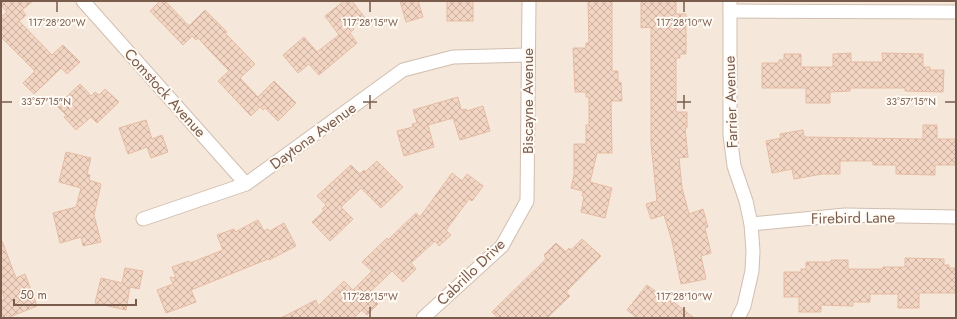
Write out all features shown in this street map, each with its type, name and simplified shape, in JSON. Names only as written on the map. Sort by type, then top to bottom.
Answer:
[{"type":"street","name":"Comstock Avenue","points":[[83,1],[246,184]]},
{"type":"street","name":"Biscayne Avenue","points":[[527,201],[529,1]]},
{"type":"street","points":[[730,6],[956,12]]},
{"type":"street","name":"Farrier Avenue","points":[[730,6],[730,135],[734,166],[746,201],[751,224],[753,251],[752,272],[744,306],[738,318]]},
{"type":"street","name":"Daytona Avenue","points":[[143,219],[246,184],[403,70],[453,57],[528,55]]},
{"type":"street","name":"Cabrillo Drive","points":[[423,318],[502,246],[527,201]]},
{"type":"street","name":"Firebird Lane","points":[[751,224],[845,215],[956,217]]},
{"type":"shaded area","points":[[1,1],[956,1],[956,318],[1,318]]},
{"type":"building","points":[[1,1],[33,1],[22,10],[26,15],[19,21],[52,55],[63,45],[80,62],[67,74],[61,68],[34,94],[23,83],[35,71],[1,37],[1,17],[7,12],[1,5]]},
{"type":"building","points":[[160,1],[165,1],[189,26],[205,10],[255,64],[240,78],[258,97],[274,81],[296,103],[278,121],[265,108],[263,110],[260,107],[251,116],[218,81],[229,71],[198,38],[196,40],[192,36],[183,45],[150,11]]},
{"type":"building","points":[[344,1],[352,1],[365,18],[352,27],[354,29],[350,33],[357,43],[319,75],[309,64],[298,73],[283,55],[304,37],[317,52],[339,35],[325,16]]},
{"type":"building","points":[[400,1],[418,1],[423,17],[406,22]]},
{"type":"building","points":[[447,1],[473,1],[473,21],[447,21]]},
{"type":"building","points":[[588,1],[612,1],[612,71],[618,71],[618,83],[621,82],[622,101],[611,101],[612,153],[597,153],[590,182],[612,188],[605,218],[581,212],[584,196],[582,196],[583,191],[571,188],[574,175],[574,144],[586,144],[586,125],[589,125],[589,97],[586,97],[586,92],[575,92],[573,48],[586,48],[586,43],[589,43]]},
{"type":"building","points":[[641,1],[676,1],[676,14],[686,14],[686,54],[680,54],[680,58],[676,58],[676,112],[687,112],[687,128],[685,128],[688,157],[679,158],[682,188],[689,214],[703,209],[708,227],[705,228],[711,253],[701,256],[706,279],[681,284],[672,241],[664,215],[651,219],[646,204],[657,201],[651,144],[651,27],[641,28]]},
{"type":"building","points":[[851,53],[851,62],[883,62],[882,53],[923,54],[923,67],[930,67],[930,70],[944,70],[943,92],[905,91],[905,88],[850,88],[850,91],[830,92],[830,103],[806,103],[806,88],[762,88],[762,63],[779,63],[779,60],[784,60],[784,54],[801,54],[801,67],[833,67],[833,54]]},
{"type":"building","points":[[80,84],[91,96],[95,92],[99,95],[105,89],[119,102],[97,123],[91,117],[76,130],[64,117],[66,115],[57,106]]},
{"type":"building","points":[[458,97],[461,110],[466,109],[467,111],[483,106],[490,131],[460,140],[453,118],[428,125],[434,147],[404,156],[397,131],[413,127],[412,124],[417,123],[413,110]]},
{"type":"building","points":[[146,120],[152,139],[162,135],[168,152],[151,158],[147,147],[128,154],[119,128]]},
{"type":"building","points":[[923,125],[937,125],[937,139],[956,139],[956,165],[935,165],[935,175],[896,174],[896,165],[873,165],[873,161],[840,161],[840,174],[822,174],[794,179],[792,169],[772,173],[766,141],[781,138],[780,134],[803,130],[804,137],[923,139]]},
{"type":"building","points":[[66,152],[91,158],[87,174],[90,175],[89,180],[101,184],[94,215],[101,242],[83,246],[81,237],[60,243],[53,213],[76,207],[81,188],[59,182]]},
{"type":"building","points":[[377,161],[403,187],[381,208],[361,188],[341,207],[353,219],[330,241],[312,222],[324,211],[322,209],[326,205],[317,196],[351,165],[360,174],[364,170],[365,172]]},
{"type":"building","points":[[452,173],[462,181],[467,174],[483,186],[472,201],[469,199],[446,230],[451,235],[439,246],[435,241],[411,263],[416,269],[403,282],[392,271],[368,294],[378,304],[367,315],[362,310],[354,318],[281,318],[316,300],[318,306],[344,281],[353,290],[372,271],[362,262],[416,213],[420,217]]},
{"type":"building","points":[[258,220],[264,231],[268,229],[270,231],[284,223],[296,246],[269,260],[268,259],[191,290],[196,302],[166,313],[157,290],[173,284],[170,277],[176,278],[172,267],[189,261],[190,263],[223,250],[217,235],[234,229],[235,232]]},
{"type":"building","points":[[582,239],[601,256],[566,292],[570,296],[547,318],[498,318],[492,312],[546,259],[544,255],[556,243],[566,252],[569,248],[571,250]]},
{"type":"building","points":[[1,241],[16,278],[25,274],[37,306],[7,318],[1,318],[1,300],[5,299],[1,289]]},
{"type":"building","points":[[905,258],[944,259],[944,265],[949,265],[949,268],[956,268],[956,293],[919,293],[919,308],[898,308],[898,294],[870,294],[870,302],[853,302],[853,306],[821,305],[821,312],[799,312],[799,297],[784,297],[784,272],[801,272],[801,269],[806,269],[806,262],[848,260],[848,269],[883,269],[883,267],[905,267]]},
{"type":"building","points":[[125,268],[143,271],[139,289],[130,287],[126,310],[95,303],[101,278],[122,283]]},
{"type":"building","points":[[647,285],[670,302],[671,300],[694,318],[637,318],[627,310]]}]
